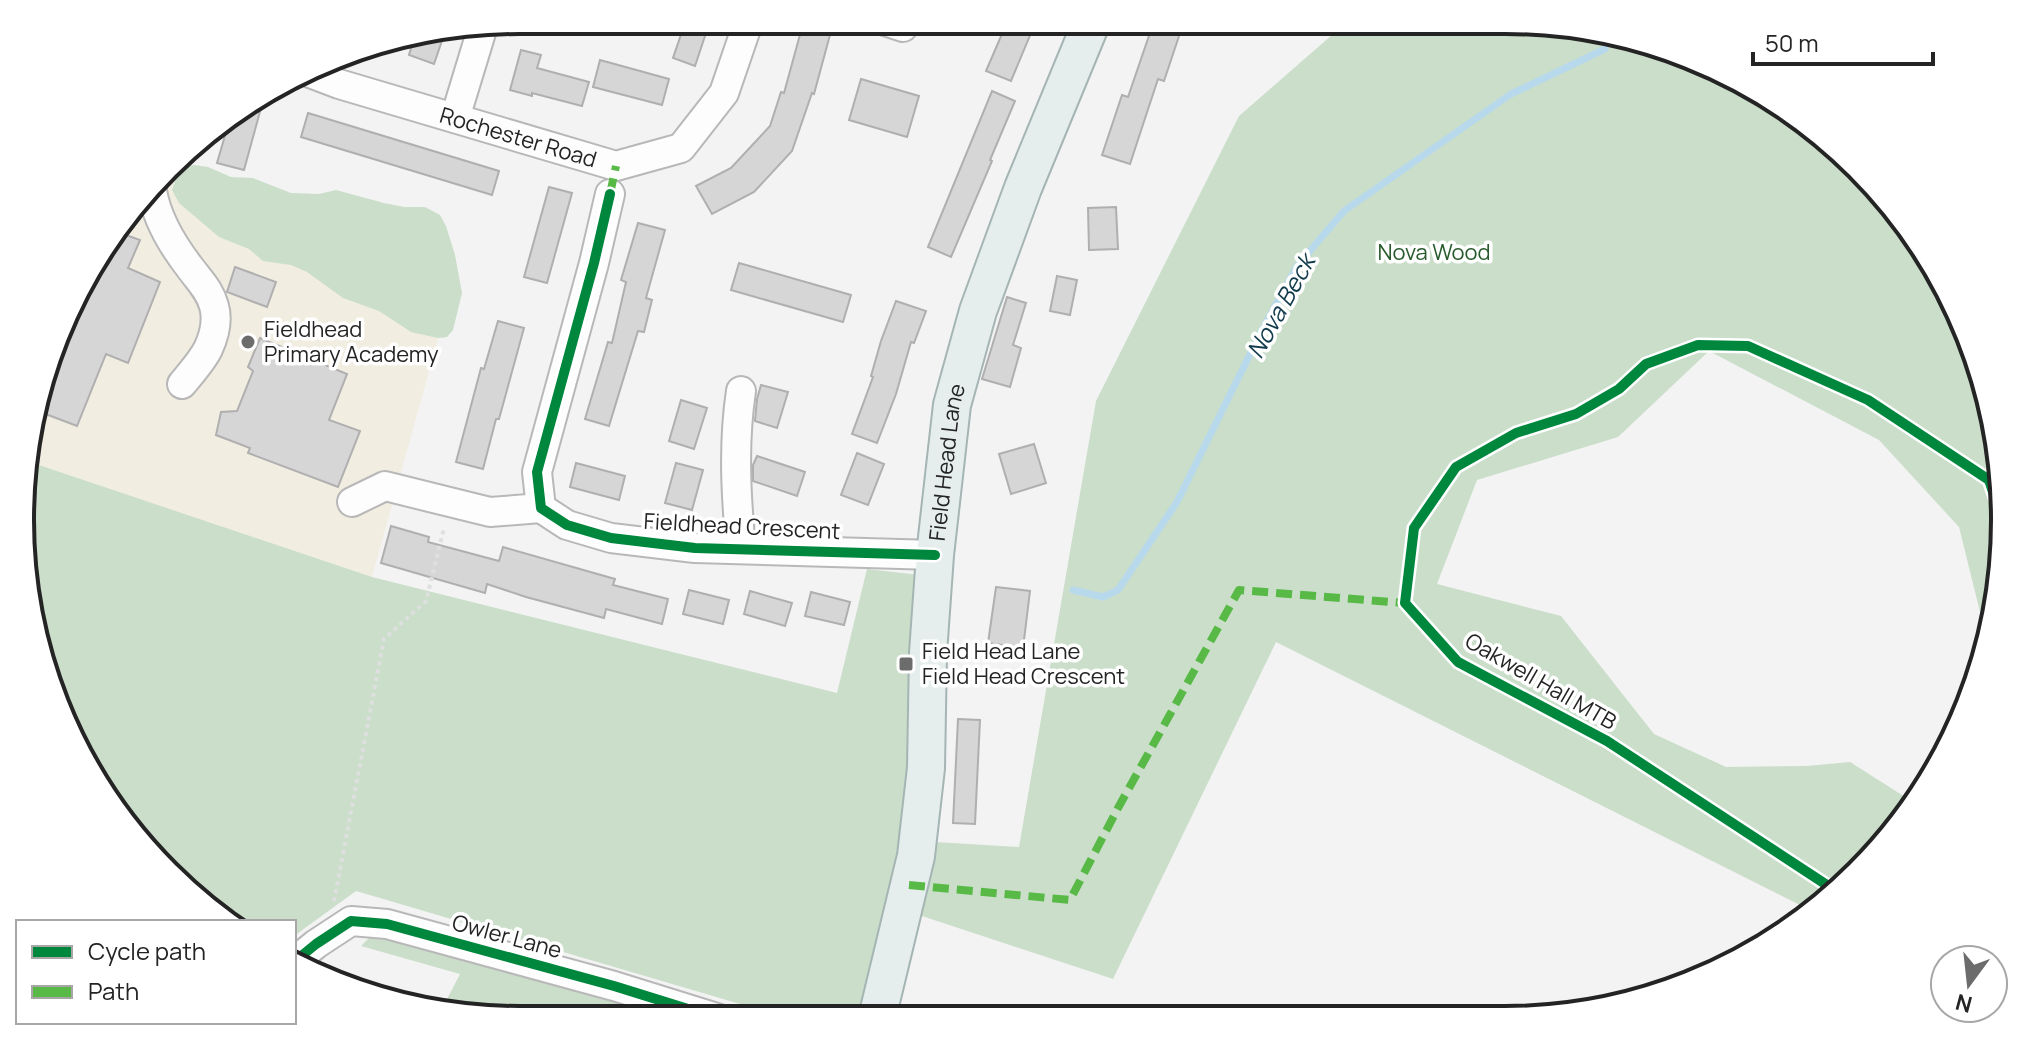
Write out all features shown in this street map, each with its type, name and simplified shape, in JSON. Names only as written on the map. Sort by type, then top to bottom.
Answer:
[{"type":"main road","name":"Field Head Lane","points":[[880,1006],[916,856],[926,768],[928,653],[935,555],[952,405],[978,311],[1023,188],[1087,34]]},
{"type":"street","name":"Rochester Road","points":[[321,77],[616,166],[681,148],[724,93],[744,34]]},
{"type":"street","points":[[455,118],[480,36]]},
{"type":"street","points":[[352,502],[385,486],[490,512],[541,508],[537,472],[610,194]]},
{"type":"street","points":[[154,201],[170,240],[205,286],[215,307],[216,328],[208,350],[182,384]]},
{"type":"street","points":[[741,391],[736,423],[736,488],[741,549]]},
{"type":"street","name":"Fieldhead Crescent","points":[[541,508],[567,525],[611,538],[695,548],[935,555]]},
{"type":"street","name":"Owler Lane","points":[[303,955],[351,921],[387,924],[678,1006]]},
{"type":"path","points":[[328,936],[384,639],[426,601],[451,502]]},
{"type":"shaded area","name":"Fieldhead Primary Academy","points":[[178,174],[448,303],[372,577],[37,464],[51,394],[84,305],[134,224]]},
{"type":"green space","name":"Nova Wood","points":[[1333,34],[1537,35],[1600,43],[1691,71],[1748,99],[1801,134],[1849,176],[1891,224],[1941,305],[1965,364],[1982,425],[1991,520],[1981,617],[1959,527],[1879,440],[1709,351],[1618,437],[1477,480],[1437,584],[1561,616],[1654,734],[1726,767],[1850,762],[1904,797],[1849,864],[1801,906],[1276,642],[1113,979],[919,915],[935,842],[1019,847],[1096,401],[1239,116]]},
{"type":"green space","points":[[187,167],[208,167],[231,177],[253,178],[291,193],[319,194],[336,190],[404,207],[425,207],[440,215],[455,255],[462,293],[453,330],[447,337],[438,338],[411,332],[379,311],[343,298],[307,272],[291,265],[263,261],[249,249],[219,237],[179,203],[172,190],[178,175]]},
{"type":"green space","points":[[37,464],[372,577],[837,693],[867,569],[920,575],[906,849],[866,1006],[747,1006],[356,891],[296,935],[296,920],[244,920],[176,864],[134,816],[84,735],[51,646],[43,615],[35,552]]},
{"type":"green space","points":[[372,935],[629,1006],[520,1006],[446,1000],[460,974],[361,946]]},
{"type":"building","points":[[681,34],[706,34],[695,66],[673,58]]},
{"type":"building","points":[[800,34],[830,34],[814,94],[792,151],[754,192],[712,214],[696,186],[731,168],[770,126],[781,92],[784,93]]},
{"type":"building","points":[[1002,34],[1031,34],[1011,81],[986,71]]},
{"type":"building","points":[[1150,34],[1180,34],[1164,81],[1158,79],[1130,164],[1102,155],[1122,95],[1128,97]]},
{"type":"building","points":[[442,40],[434,64],[409,55],[412,46]]},
{"type":"building","points":[[521,50],[541,55],[537,68],[589,82],[582,106],[510,90]]},
{"type":"building","points":[[600,60],[669,79],[662,105],[593,87]]},
{"type":"building","points":[[861,79],[919,96],[907,137],[849,120]]},
{"type":"building","points":[[992,91],[1015,101],[951,257],[928,247]]},
{"type":"building","points":[[261,109],[244,170],[217,163],[226,133]]},
{"type":"building","points":[[308,113],[499,171],[492,195],[301,137]]},
{"type":"building","points":[[549,187],[572,193],[547,283],[524,277]]},
{"type":"building","points":[[1116,207],[1118,249],[1089,250],[1088,208]]},
{"type":"building","points":[[638,223],[665,230],[646,298],[652,300],[644,332],[638,331],[609,426],[585,419],[608,342],[612,343],[626,282],[621,280]]},
{"type":"building","points":[[126,235],[140,240],[128,268],[160,282],[128,363],[106,354],[77,426],[46,414],[51,394],[84,305]]},
{"type":"building","points":[[739,263],[851,295],[843,322],[731,290]]},
{"type":"building","points":[[235,267],[276,282],[267,307],[227,292]]},
{"type":"building","points":[[1057,276],[1077,280],[1070,315],[1050,311]]},
{"type":"building","points":[[1007,297],[1026,303],[1013,345],[1021,348],[1010,387],[982,379]]},
{"type":"building","points":[[896,301],[926,311],[914,343],[911,342],[877,443],[852,434]]},
{"type":"building","points":[[498,321],[524,328],[483,469],[456,462],[481,368],[484,369]]},
{"type":"building","points":[[260,338],[347,374],[329,420],[360,431],[338,487],[248,453],[250,448],[216,435],[221,412],[237,411],[253,371],[248,367]]},
{"type":"building","points":[[761,385],[788,392],[777,428],[755,421]]},
{"type":"building","points":[[681,400],[707,408],[694,449],[669,441]]},
{"type":"building","points":[[1034,444],[1046,483],[1011,494],[999,454]]},
{"type":"building","points":[[857,453],[884,464],[868,505],[841,495]]},
{"type":"building","points":[[757,456],[805,472],[797,496],[753,481],[753,465]]},
{"type":"building","points":[[576,463],[625,476],[619,500],[570,487]]},
{"type":"building","points":[[676,463],[703,470],[692,510],[665,503]]},
{"type":"building","points":[[391,526],[429,537],[428,542],[499,561],[503,547],[615,579],[613,585],[668,599],[662,624],[606,609],[604,618],[487,584],[485,593],[381,563]]},
{"type":"building","points":[[996,587],[1030,591],[1023,648],[988,643]]},
{"type":"building","points":[[689,590],[729,600],[723,624],[683,614]]},
{"type":"building","points":[[750,591],[792,603],[785,626],[744,614]]},
{"type":"building","points":[[811,592],[850,602],[844,625],[805,616]]},
{"type":"building","points":[[958,719],[980,720],[975,824],[953,823]]},
{"type":"waterway","name":"Nova Beck","points":[[1073,590],[1103,597],[1118,590],[1177,502],[1297,266],[1344,211],[1511,94],[1605,49]]},
{"type":"marked path","points":[[610,194],[616,166]]},
{"type":"marked path","points":[[909,885],[1070,900],[1239,590],[1405,603]]},
{"type":"cycle path","points":[[610,194],[537,472],[541,508],[567,525],[611,538],[695,548],[935,555]]},
{"type":"cycle path","name":"Oakwell Hall MTB","points":[[1826,884],[1607,741],[1458,662],[1405,603],[1414,528],[1456,467],[1516,433],[1576,414],[1619,389],[1646,364],[1698,345],[1748,346],[1868,400],[1989,481]]},
{"type":"cycle path","points":[[303,955],[351,921],[387,924],[678,1006]]},
{"type":"place","name":"Fieldhead Primary Academy","points":[[248,342]]},
{"type":"place","name":"Field Head Lane Field Head Crescent","points":[[906,664]]}]
